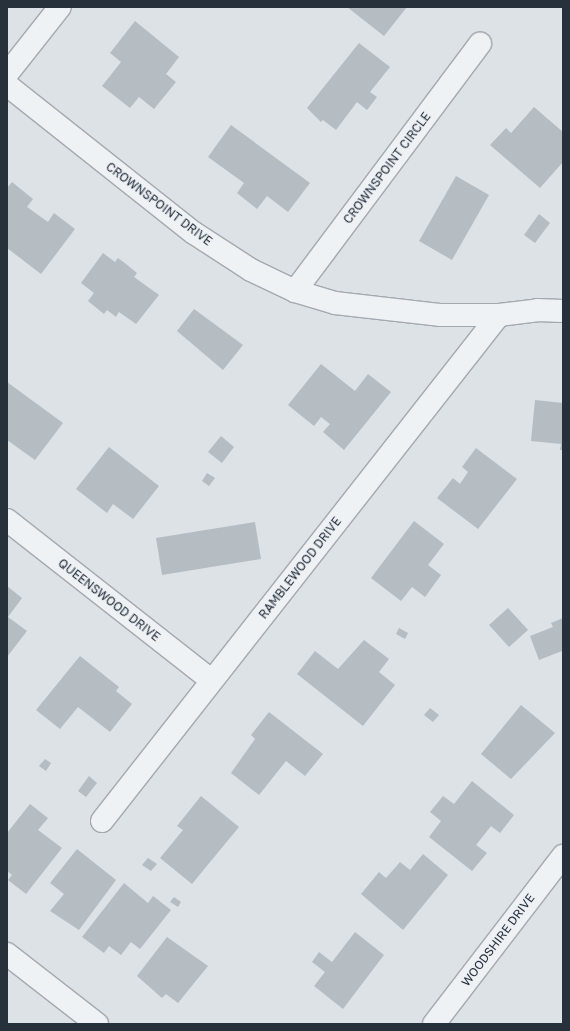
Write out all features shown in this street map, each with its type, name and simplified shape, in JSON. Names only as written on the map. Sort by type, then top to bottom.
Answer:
[{"type":"street","points":[[7,74],[60,7]]},
{"type":"street","name":"CROWNSPOINT CIRCLE","points":[[295,291],[480,44]]},
{"type":"street","name":"CROWNSPOINT DRIVE","points":[[7,85],[194,233],[252,270],[295,291],[335,304],[441,315],[499,315],[537,310],[563,311]]},
{"type":"street","name":"RAMBLEWOOD DRIVE","points":[[102,821],[211,680],[499,315]]},
{"type":"street","name":"QUEENSWOOD DRIVE","points":[[7,520],[211,680]]},
{"type":"street","name":"WOODSHIRE DRIVE","points":[[434,1024],[563,856]]},
{"type":"street","points":[[7,954],[97,1024]]},
{"type":"building","points":[[347,7],[407,7],[384,36]]},
{"type":"building","points":[[135,21],[179,57],[166,74],[176,82],[154,109],[139,97],[130,108],[102,86],[121,62],[110,53]]},
{"type":"building","points":[[359,43],[390,67],[370,92],[377,97],[367,110],[357,102],[336,130],[323,120],[321,122],[307,108]]},
{"type":"building","points":[[534,107],[563,132],[563,162],[540,188],[490,145],[506,128],[511,133]]},
{"type":"building","points":[[231,125],[310,183],[288,212],[267,196],[257,209],[237,193],[244,183],[208,157]]},
{"type":"building","points":[[456,176],[489,195],[452,260],[419,241]]},
{"type":"building","points":[[12,182],[33,199],[27,207],[48,222],[54,213],[75,229],[41,274],[7,248],[7,188]]},
{"type":"building","points":[[539,214],[550,223],[535,243],[524,235]]},
{"type":"building","points":[[103,253],[115,262],[118,258],[126,264],[137,273],[134,277],[159,295],[136,324],[119,312],[116,317],[107,310],[104,314],[88,301],[94,293],[81,283]]},
{"type":"building","points":[[194,309],[243,345],[223,370],[177,331]]},
{"type":"building","points":[[321,364],[355,391],[368,374],[391,392],[344,450],[323,432],[330,424],[321,417],[314,426],[288,405]]},
{"type":"building","points":[[7,382],[63,423],[35,460],[7,440]]},
{"type":"building","points":[[535,400],[563,403],[563,450],[560,450],[561,444],[531,441]]},
{"type":"building","points":[[221,436],[234,447],[222,463],[208,452]]},
{"type":"building","points":[[109,447],[159,486],[133,519],[113,504],[107,513],[76,489]]},
{"type":"building","points":[[476,448],[517,479],[478,529],[437,498],[453,478],[460,484],[468,472],[462,467]]},
{"type":"building","points":[[207,473],[215,478],[209,486],[202,481]]},
{"type":"building","points":[[414,521],[444,544],[428,565],[441,575],[425,597],[412,587],[401,601],[371,578]]},
{"type":"building","points":[[255,522],[261,559],[162,575],[156,538]]},
{"type":"building","points":[[7,586],[22,598],[8,617],[27,631],[7,657]]},
{"type":"building","points":[[508,608],[528,630],[509,647],[489,625]]},
{"type":"building","points":[[563,618],[563,655],[562,651],[539,660],[530,636],[553,627],[551,623]]},
{"type":"building","points":[[399,628],[408,633],[405,639],[396,634]]},
{"type":"building","points":[[364,640],[389,659],[379,672],[395,685],[363,726],[297,674],[315,651],[338,669]]},
{"type":"building","points":[[80,656],[119,687],[116,691],[132,704],[110,732],[78,707],[60,729],[36,710]]},
{"type":"building","points":[[521,705],[555,733],[511,779],[481,754]]},
{"type":"building","points":[[430,708],[439,715],[433,722],[424,715]]},
{"type":"building","points":[[269,712],[323,754],[305,776],[286,761],[259,795],[231,773],[255,739],[251,735]]},
{"type":"building","points":[[45,759],[51,763],[46,771],[39,766]]},
{"type":"building","points":[[89,776],[97,783],[86,797],[78,791]]},
{"type":"building","points":[[472,781],[514,815],[500,833],[491,826],[476,845],[487,853],[472,871],[429,837],[441,821],[430,812],[443,796],[454,804]]},
{"type":"building","points":[[201,796],[239,827],[192,884],[160,858],[183,830],[177,826]]},
{"type":"building","points":[[30,804],[48,818],[38,830],[62,848],[26,894],[8,880],[12,875],[7,871],[7,833]]},
{"type":"building","points":[[77,849],[116,880],[79,930],[50,911],[64,894],[50,883]]},
{"type":"building","points":[[423,854],[448,875],[403,930],[361,894],[379,872],[386,878],[400,862],[410,870]]},
{"type":"building","points":[[148,858],[157,864],[151,871],[142,865]]},
{"type":"building","points":[[124,883],[148,903],[153,896],[171,910],[140,949],[131,942],[121,955],[109,946],[104,953],[82,937]]},
{"type":"building","points":[[174,897],[181,902],[178,907],[170,902]]},
{"type":"building","points":[[355,932],[384,955],[343,1009],[314,986],[325,972],[312,962],[319,952],[332,962]]},
{"type":"building","points":[[167,937],[208,966],[178,1003],[166,994],[162,998],[137,976]]}]
